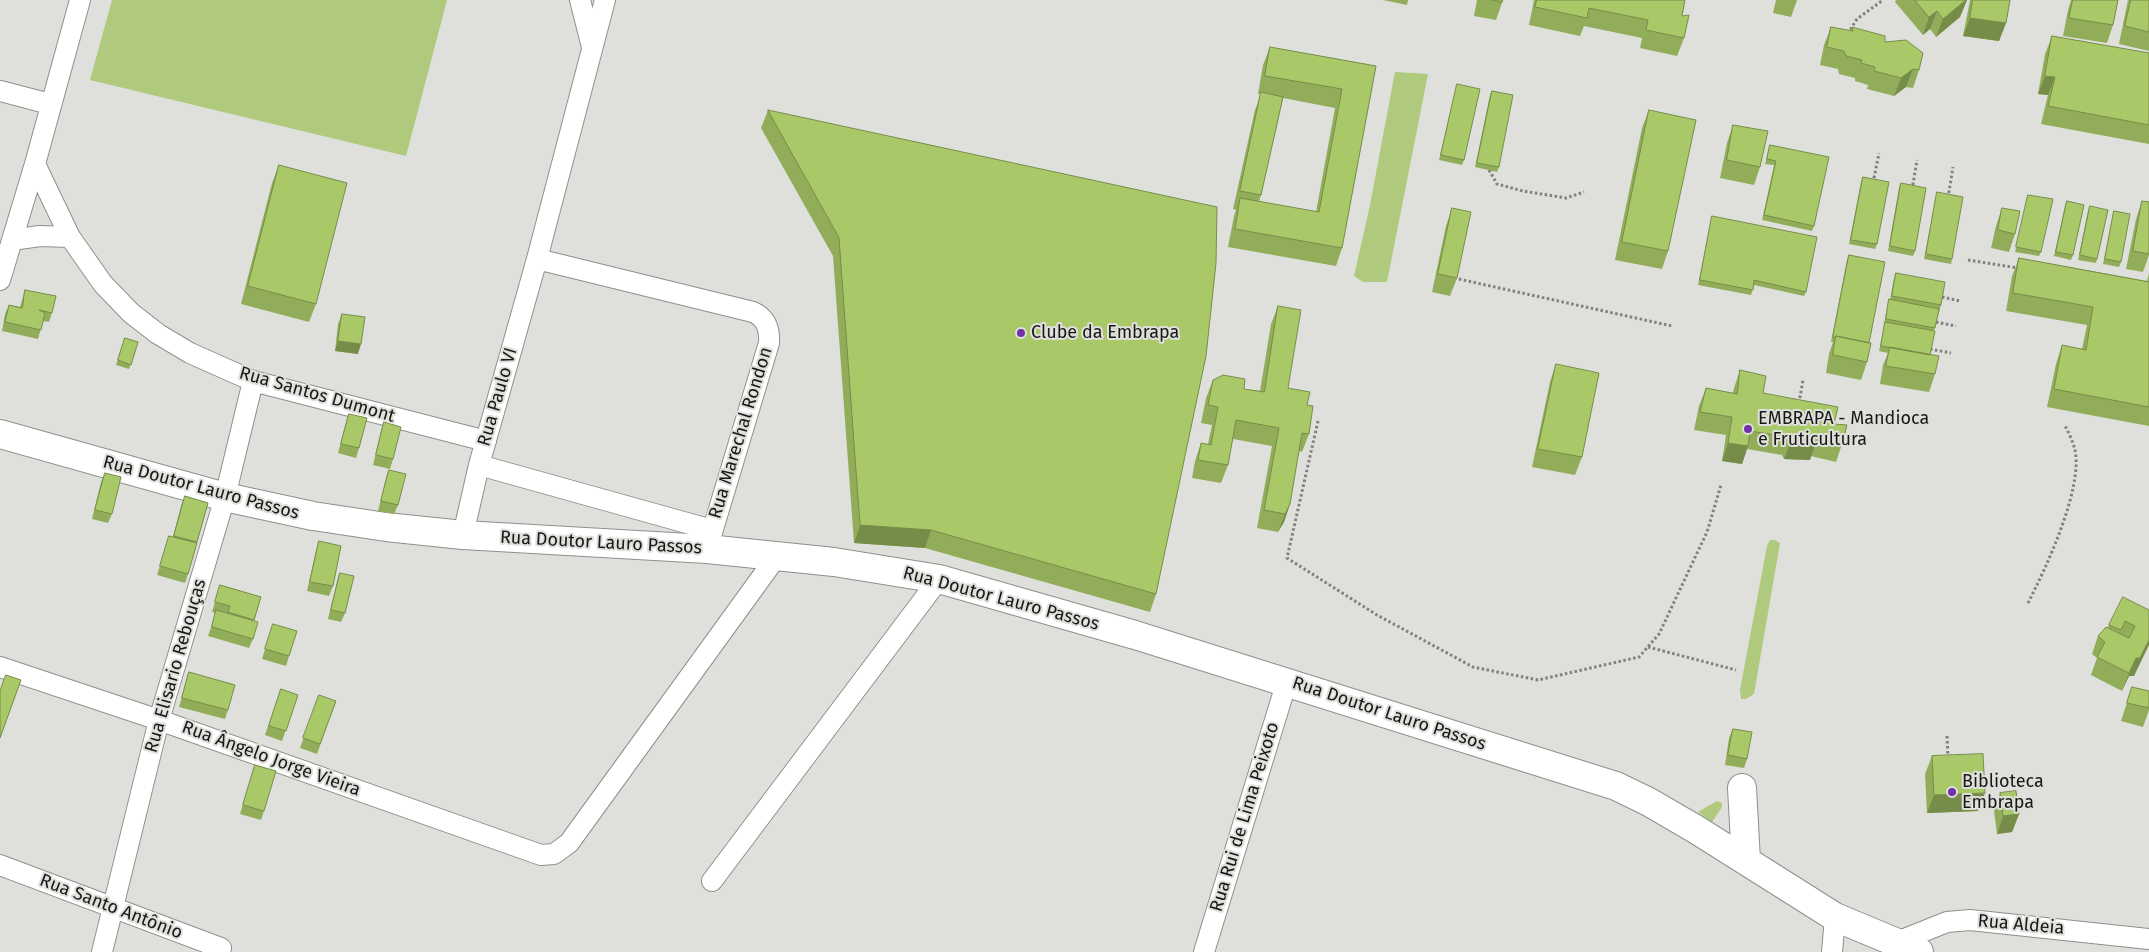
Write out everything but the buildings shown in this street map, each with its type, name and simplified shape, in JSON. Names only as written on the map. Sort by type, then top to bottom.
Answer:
[{"type":"main road","name":"Rua Doutor Lauro Passos","points":[[0,434],[225,497],[313,516],[386,527],[463,535],[710,539],[778,556],[870,567],[939,579],[1135,635],[1616,786],[1650,802],[1746,860],[1835,918],[1908,947]]},
{"type":"main road","points":[[1742,788],[1746,860]]},
{"type":"street","points":[[0,280],[35,164],[80,0]]},
{"type":"street","name":"Rua Paulo VI","points":[[580,0],[593,49]]},
{"type":"street","name":"Rua Paulo VI","points":[[463,535],[479,465],[537,259],[606,0]]},
{"type":"street","points":[[0,91],[50,104]]},
{"type":"street","name":"Rua Santos Dumont","points":[[35,164],[70,237],[103,284],[144,324],[158,334],[190,353],[253,381],[486,441]]},
{"type":"street","points":[[12,240],[40,236],[70,237]]},
{"type":"street","name":"Rua Marechal Rondon","points":[[537,259],[753,312],[762,317],[768,326],[769,343],[710,539]]},
{"type":"street","name":"Rua Elisario Rebouças","points":[[102,952],[159,720],[225,497],[253,381]]},
{"type":"street","points":[[479,465],[710,539]]},
{"type":"street","name":"Rua Ângelo Jorge Vieira","points":[[0,667],[159,720],[541,855],[554,854],[569,843],[778,556]]},
{"type":"street","points":[[712,882],[939,579]]},
{"type":"street","name":"Rua Rui de Lima Peixoto","points":[[1204,952],[1287,682]]},
{"type":"street","name":"Rua Santo Antônio","points":[[0,865],[221,948]]},
{"type":"street","points":[[1832,952],[1835,918]]},
{"type":"street","name":"Rua Aldeia","points":[[1908,947],[1946,922],[1970,920],[2149,939]]},
{"type":"path","points":[[1845,38],[1856,19],[1883,0]]},
{"type":"path","points":[[1873,184],[1879,152]]},
{"type":"path","points":[[1912,190],[1917,160]]},
{"type":"path","points":[[1948,199],[1954,167]]},
{"type":"path","points":[[1490,170],[1497,184],[1523,192],[1566,198],[1584,192]]},
{"type":"path","points":[[1968,260],[2025,270]]},
{"type":"path","points":[[1454,278],[1672,326]]},
{"type":"path","points":[[1942,297],[1960,301]]},
{"type":"path","points":[[1936,322],[1956,326]]},
{"type":"path","points":[[1930,350],[1951,353]]},
{"type":"path","points":[[1798,408],[1803,380]]},
{"type":"path","points":[[1318,421],[1287,558],[1377,615],[1473,667],[1538,680],[1639,657],[1659,634],[1707,532],[1721,485]]},
{"type":"path","points":[[2028,603],[2047,567],[2075,478],[2075,451],[2065,426]]},
{"type":"path","points":[[1648,646],[1736,670]]},
{"type":"path","points":[[1947,736],[1948,764]]},
{"type":"green space","points":[[112,0],[447,0],[406,156],[90,80]]},
{"type":"green space","points":[[1395,72],[1428,74],[1387,282],[1363,282],[1354,276],[1370,205]]},
{"type":"green space","points":[[922,399],[1100,451],[1067,574],[882,518]]},
{"type":"green space","points":[[1770,540],[1780,543],[1754,694],[1746,699],[1741,699],[1740,690],[1767,546]]},
{"type":"green space","points":[[1717,801],[1722,803],[1722,807],[1712,822],[1698,812]]},
{"type":"place","name":"Clube da Embrapa","points":[[1021,333]]},
{"type":"place","name":"EMBRAPA - Mandioca e Fruticultura","points":[[1748,429]]},
{"type":"place","name":"Biblioteca Embrapa","points":[[1952,792]]}]
